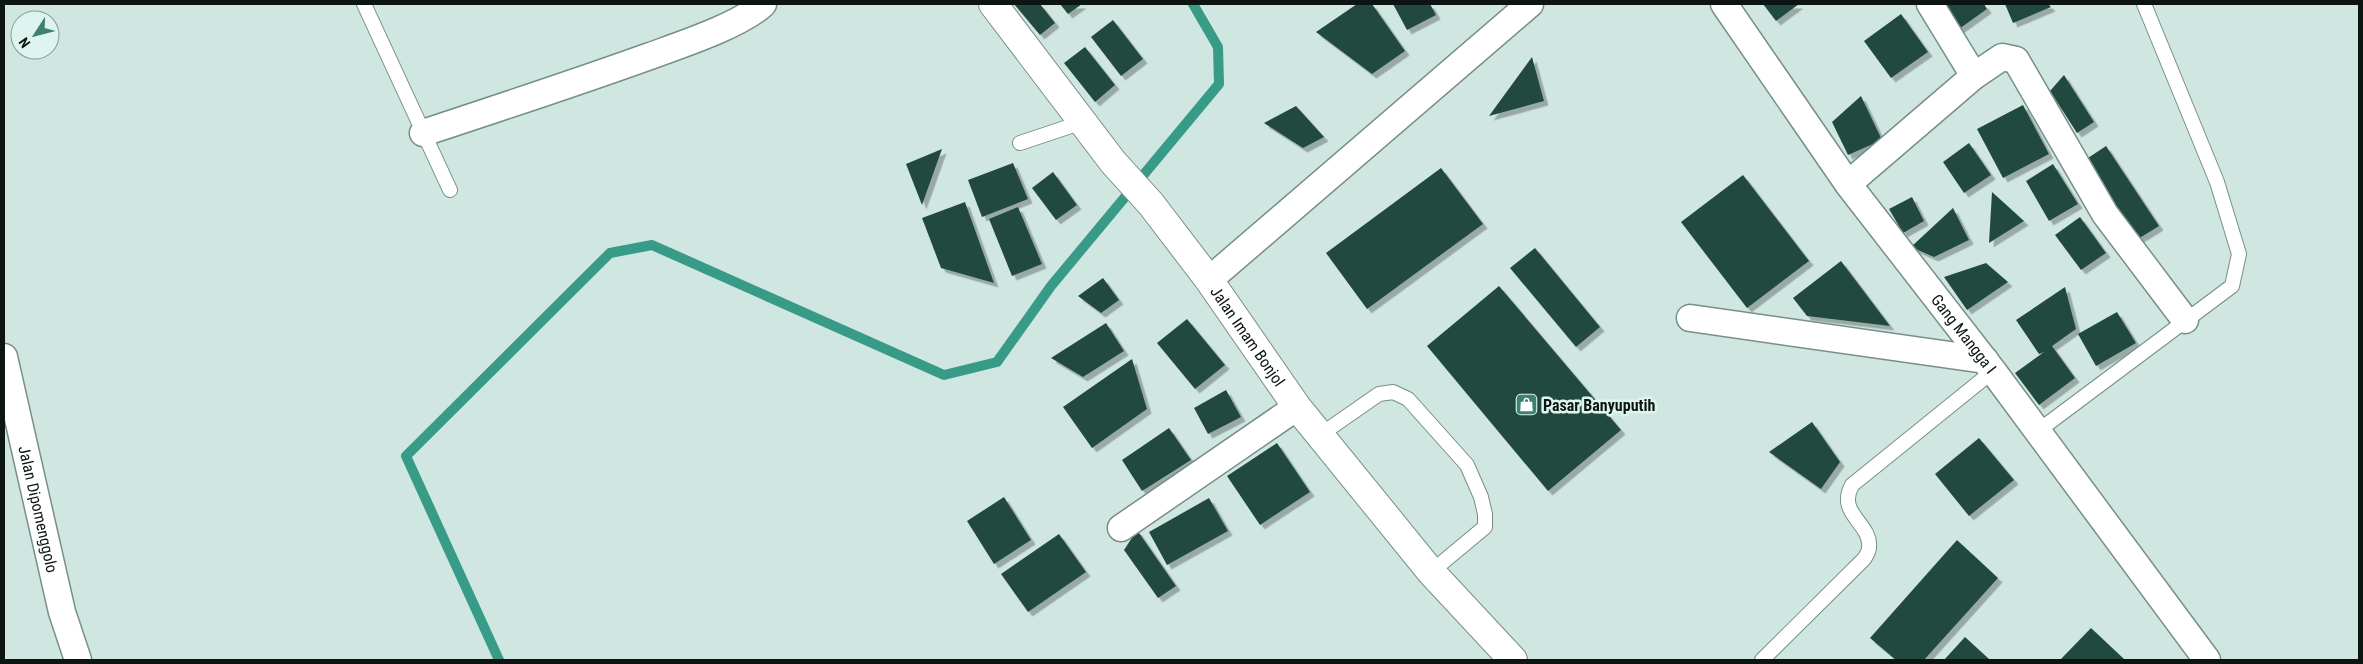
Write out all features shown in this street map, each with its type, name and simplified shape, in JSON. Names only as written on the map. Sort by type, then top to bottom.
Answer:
[{"type":"main road","name":"Jalan Imam Bonjol","points":[[993,4],[1113,162],[1151,204],[1209,280],[1297,407],[1431,572],[1513,660]]},
{"type":"street","points":[[423,133],[578,82],[698,38],[751,12],[763,4]]},
{"type":"street","points":[[1209,280],[1530,4]]},
{"type":"street","name":"Gang Mangga I","points":[[1724,4],[1848,184],[1989,366],[2207,660]]},
{"type":"street","points":[[1930,4],[1974,76]]},
{"type":"street","points":[[1848,184],[1974,76],[2002,57],[2016,60],[2105,214],[2185,320]]},
{"type":"street","points":[[1690,318],[1989,366]]},
{"type":"street","name":"Jalan Dipomenggolo","points":[[4,357],[62,612],[78,660]]},
{"type":"street","points":[[1121,528],[1297,407]]},
{"type":"lane","points":[[364,4],[450,190]]},
{"type":"lane","points":[[2038,431],[2232,286],[2239,254],[2217,182],[2144,4]]},
{"type":"lane","points":[[1020,143],[1083,122]]},
{"type":"lane","points":[[1762,660],[1864,559],[1869,548],[1866,535],[1848,506],[1847,495],[1852,486],[1989,366]]},
{"type":"lane","points":[[1320,435],[1379,394],[1393,392],[1408,399],[1467,464],[1481,497],[1485,514],[1484,527],[1431,572]]},
{"type":"building","points":[[1014,4],[1040,4],[1055,23],[1040,35]]},
{"type":"building","points":[[1060,4],[1082,4],[1068,14]]},
{"type":"building","points":[[1357,4],[1372,4],[1405,51],[1372,74],[1316,32]]},
{"type":"building","points":[[1393,4],[1430,4],[1436,15],[1407,30]]},
{"type":"building","points":[[1763,4],[1799,4],[1776,21]]},
{"type":"building","points":[[1941,4],[1984,4],[1987,9],[1959,29]]},
{"type":"building","points":[[2005,4],[2048,4],[2051,7],[2013,23]]},
{"type":"building","points":[[1901,14],[1928,52],[1891,78],[1864,41]]},
{"type":"building","points":[[1113,20],[1143,59],[1121,76],[1091,37]]},
{"type":"building","points":[[1085,47],[1115,85],[1095,102],[1064,63]]},
{"type":"building","points":[[1532,57],[1544,101],[1489,116]]},
{"type":"building","points":[[2064,75],[2094,122],[2077,133],[2050,91]]},
{"type":"building","points":[[1861,96],[1882,140],[1848,155],[1832,122]]},
{"type":"building","points":[[2023,105],[2049,154],[2003,178],[1977,129]]},
{"type":"building","points":[[1296,106],[1324,137],[1303,148],[1264,123]]},
{"type":"building","points":[[1969,143],[1991,175],[1964,193],[1943,162]]},
{"type":"building","points":[[2106,146],[2159,226],[2138,239],[2085,160]]},
{"type":"building","points":[[942,149],[922,205],[906,164]]},
{"type":"building","points":[[1013,163],[1028,199],[982,217],[968,180]]},
{"type":"building","points":[[2053,164],[2078,204],[2049,221],[2026,181]]},
{"type":"building","points":[[1441,168],[1483,224],[1367,309],[1326,253]]},
{"type":"building","points":[[1053,172],[1077,205],[1056,220],[1032,188]]},
{"type":"building","points":[[1743,175],[1809,261],[1747,308],[1681,222]]},
{"type":"building","points":[[1992,192],[2024,221],[1989,243]]},
{"type":"building","points":[[1912,197],[1924,221],[1903,233],[1889,209]]},
{"type":"building","points":[[965,202],[994,283],[941,268],[922,218]]},
{"type":"building","points":[[1018,207],[1042,264],[1012,276],[989,219]]},
{"type":"building","points":[[1953,208],[1969,240],[1934,257],[1911,247]]},
{"type":"building","points":[[2080,217],[2106,253],[2081,270],[2055,235]]},
{"type":"building","points":[[1535,248],[1600,327],[1576,347],[1510,268]]},
{"type":"building","points":[[1841,261],[1890,326],[1807,316],[1793,298]]},
{"type":"building","points":[[1986,263],[2008,282],[1967,310],[1944,277]]},
{"type":"building","points":[[1103,278],[1119,300],[1101,313],[1078,296]]},
{"type":"building","points":[[1499,286],[1621,430],[1548,491],[1427,346]]},
{"type":"building","points":[[2065,287],[2076,329],[2052,346],[2075,378],[2039,405],[2015,373],[2044,352],[2039,354],[2016,320]]},
{"type":"building","points":[[2117,312],[2136,343],[2096,366],[2078,334]]},
{"type":"building","points":[[1187,319],[1225,365],[1195,389],[1157,343]]},
{"type":"building","points":[[1106,323],[1124,351],[1083,377],[1051,358]]},
{"type":"building","points":[[1132,359],[1147,409],[1092,448],[1063,407]]},
{"type":"building","points":[[1226,390],[1241,417],[1208,434],[1194,408]]},
{"type":"building","points":[[1812,422],[1840,462],[1821,489],[1769,452]]},
{"type":"building","points":[[1169,428],[1191,460],[1142,491],[1122,460]]},
{"type":"building","points":[[1979,438],[2014,480],[1969,516],[1935,474]]},
{"type":"building","points":[[1277,443],[1310,492],[1260,525],[1227,476]]},
{"type":"building","points":[[1004,497],[1031,540],[994,564],[967,521]]},
{"type":"building","points":[[1209,498],[1228,531],[1167,565],[1149,532]]},
{"type":"building","points":[[1137,530],[1176,586],[1158,598],[1124,550]]},
{"type":"building","points":[[1059,534],[1086,572],[1028,612],[1001,574]]},
{"type":"building","points":[[1957,540],[1998,578],[1924,660],[1896,660],[1870,638]]},
{"type":"building","points":[[2091,628],[2125,660],[2060,660]]},
{"type":"building","points":[[1965,637],[1990,660],[1944,660]]},
{"type":"waterway","points":[[499,660],[406,456],[610,253],[652,245],[944,375],[997,362],[1051,286],[1219,84],[1218,47],[1193,4]]},
{"type":"place","name":"Pasar Banyuputih","points":[[1527,405]]}]
